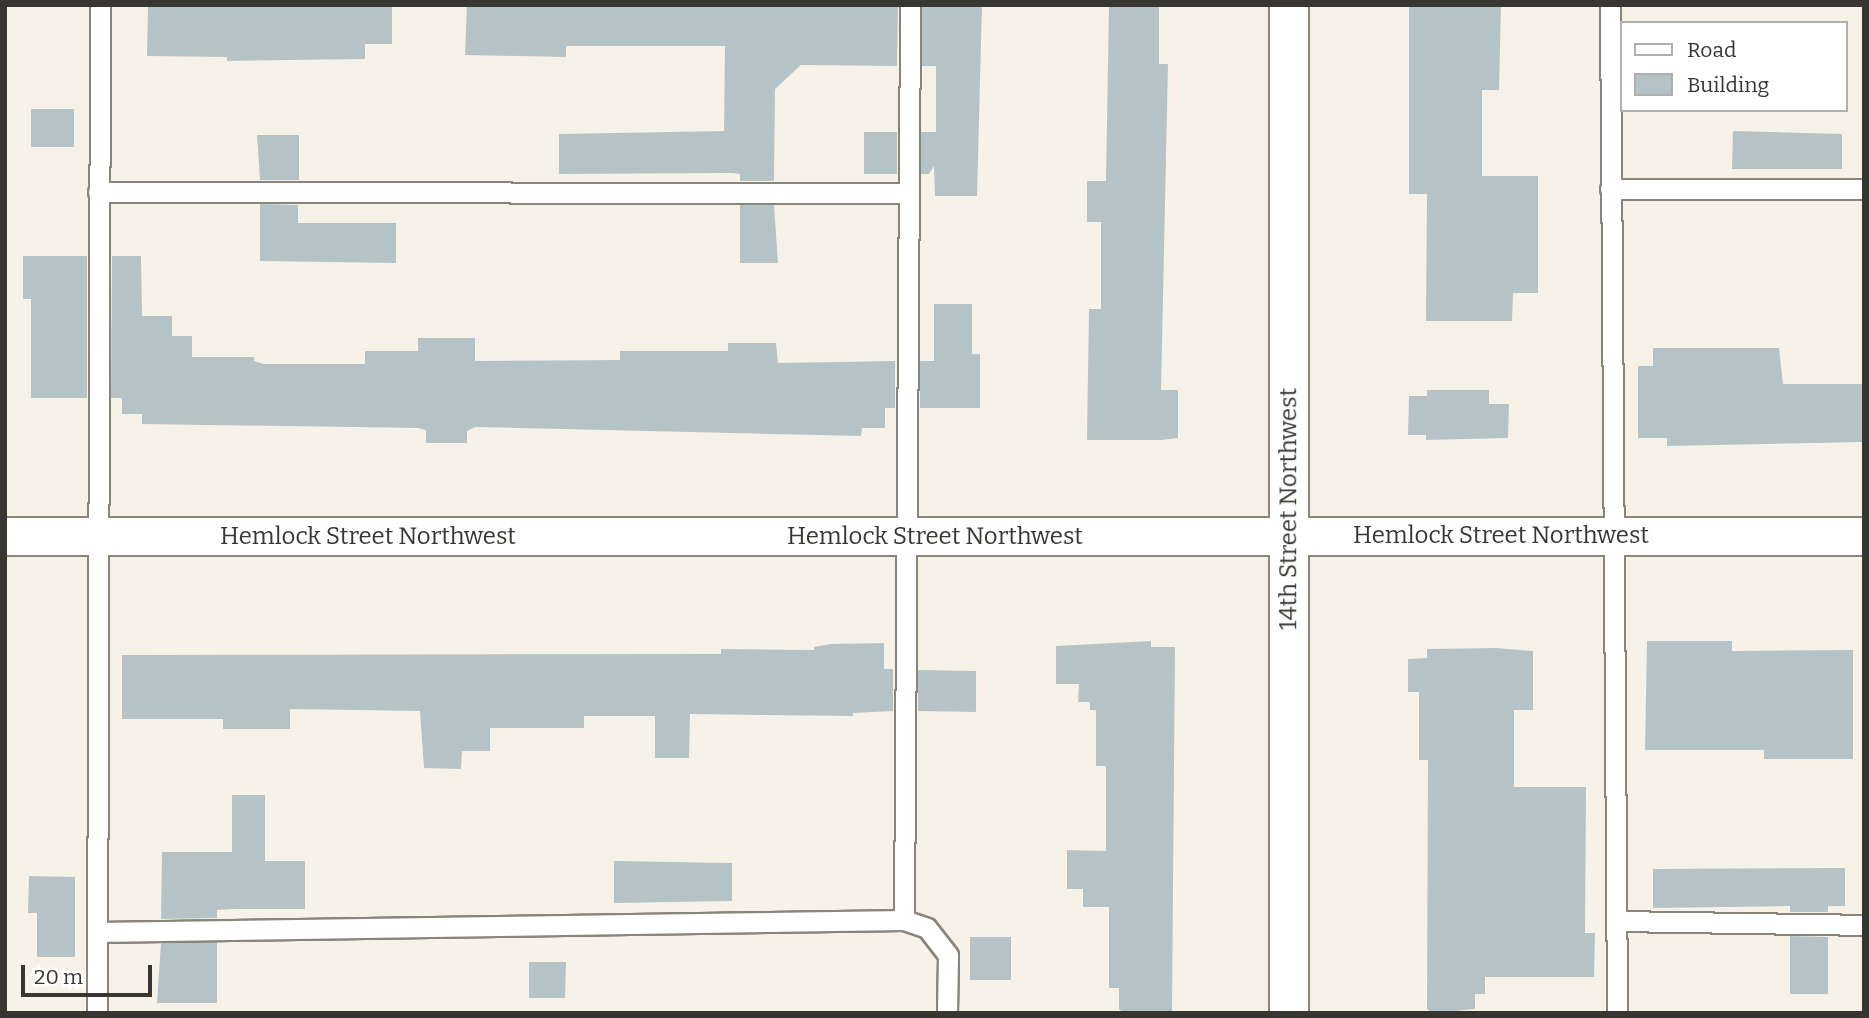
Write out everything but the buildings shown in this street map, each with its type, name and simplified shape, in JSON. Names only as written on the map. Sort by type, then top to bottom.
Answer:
[{"type":"street","name":"14th Street Northwest","points":[[1289,5],[1289,1013]]},
{"type":"street","name":"Hemlock Street Northwest","points":[[5,536],[1864,536]]},
{"type":"lane","points":[[97,1013],[96,537],[100,5]]},
{"type":"lane","points":[[904,920],[910,5]]},
{"type":"lane","points":[[1610,5],[1617,1013]]},
{"type":"lane","points":[[1610,189],[1864,189]]},
{"type":"lane","points":[[98,192],[909,193]]},
{"type":"lane","points":[[97,932],[904,920],[927,928],[948,955],[947,1013]]},
{"type":"lane","points":[[1616,921],[1864,925]]}]
